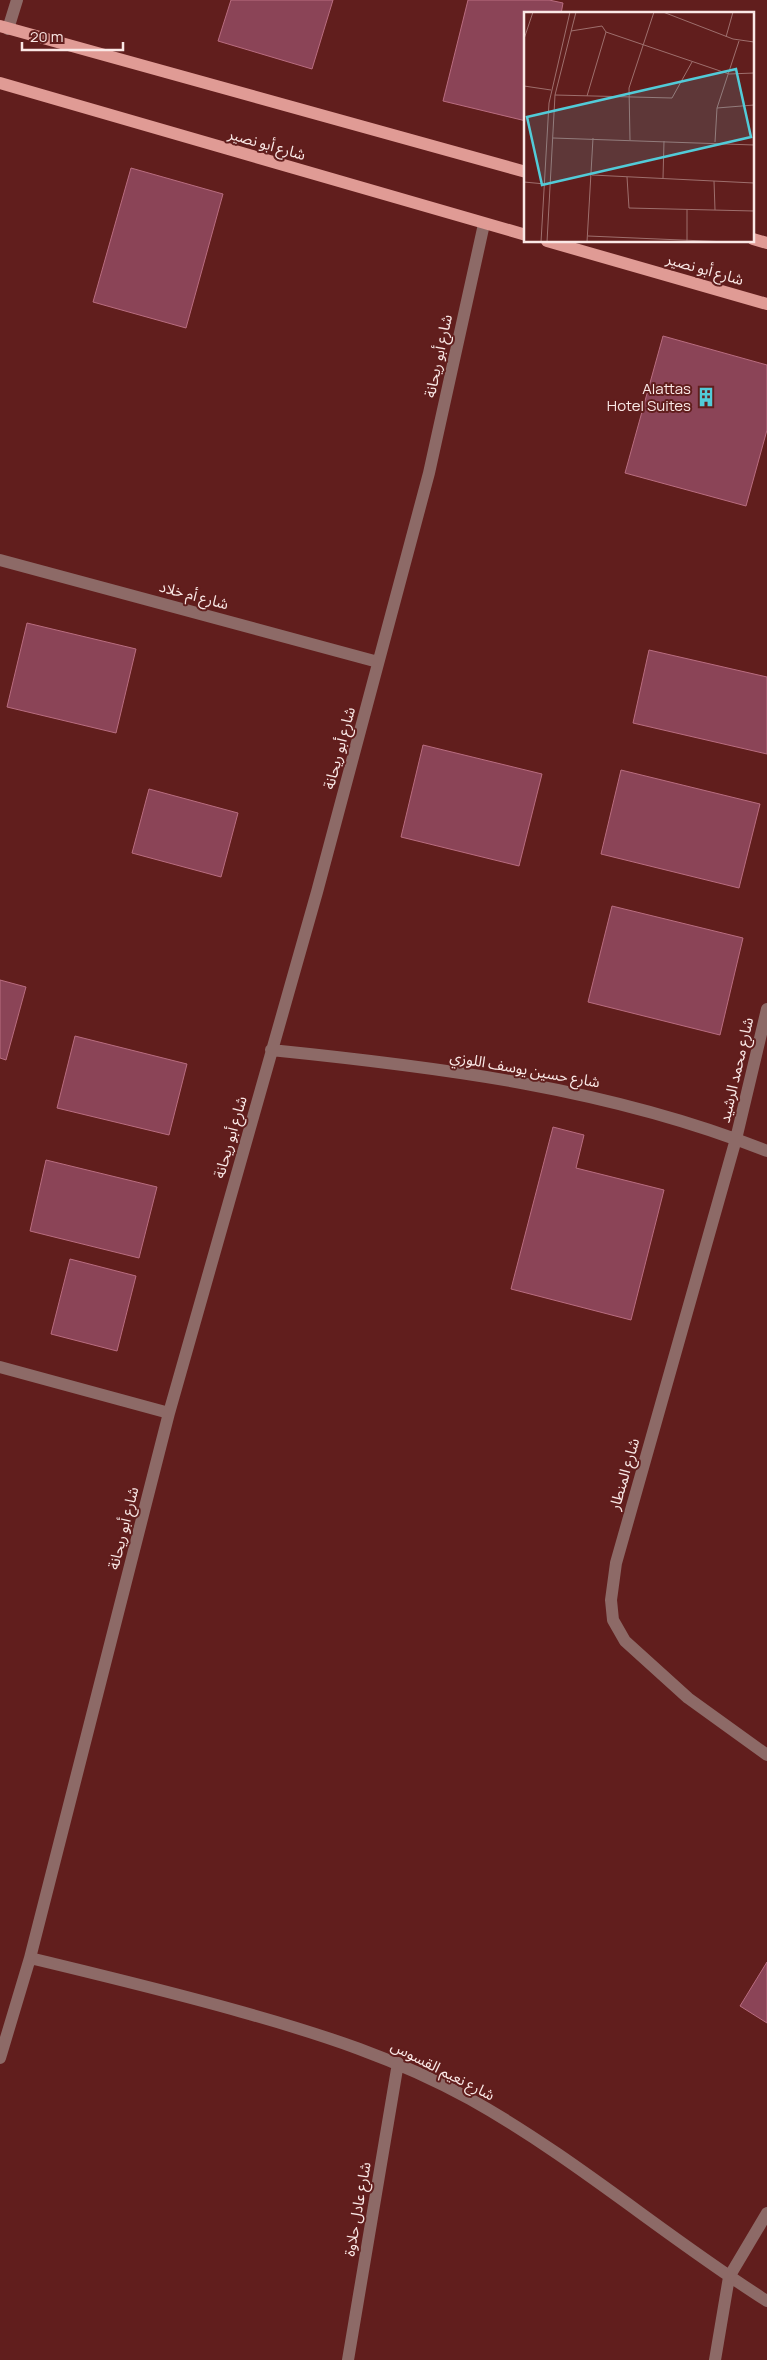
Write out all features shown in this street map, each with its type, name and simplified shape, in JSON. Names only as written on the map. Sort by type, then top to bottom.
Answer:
[{"type":"main road","points":[[4,28],[524,171]]},
{"type":"main road","name":"شارع أبو نصير","points":[[0,83],[524,234]]},
{"type":"main road","points":[[754,239],[767,243]]},
{"type":"main road","name":"شارع أبو نصير","points":[[551,242],[767,304]]},
{"type":"street","points":[[4,28],[17,0]]},
{"type":"street","name":"شارع أبو ريحانة","points":[[0,2058],[30,1958],[169,1413],[317,892],[429,473],[484,224]]},
{"type":"street","name":"شارع أم خلاد","points":[[0,560],[378,662]]},
{"type":"street","name":"شارع محمد الرشيد","points":[[736,1139],[767,1009]]},
{"type":"street","name":"شارع حسين يوسف اللوزي","points":[[271,1050],[359,1059],[568,1091],[672,1118],[767,1151]]},
{"type":"street","name":"شارع المنطار","points":[[736,1139],[616,1563],[611,1600],[613,1620],[625,1641],[688,1698],[767,1755]]},
{"type":"street","points":[[0,1367],[169,1413]]},
{"type":"street","name":"شارع نعيم القسوس","points":[[30,1958],[149,1986],[303,2030],[398,2063],[470,2099],[556,2153],[767,2301]]},
{"type":"street","name":"شارع عادل حلاوة","points":[[348,2360],[398,2063]]},
{"type":"street","points":[[715,2360],[729,2276],[767,2213]]},
{"type":"building","points":[[231,0],[333,0],[312,69],[218,41]]},
{"type":"building","points":[[468,0],[549,0],[563,3],[561,12],[524,12],[524,121],[443,101]]},
{"type":"building","points":[[131,168],[223,194],[186,328],[93,302]]},
{"type":"building","name":"Alattas Hotel Suites","points":[[663,336],[767,365],[767,430],[746,506],[625,473]]},
{"type":"building","points":[[27,623],[136,649],[116,733],[7,707]]},
{"type":"building","points":[[649,650],[767,677],[767,754],[633,723]]},
{"type":"building","points":[[423,745],[542,774],[519,866],[401,837]]},
{"type":"building","points":[[621,770],[760,804],[739,888],[601,854]]},
{"type":"building","points":[[149,789],[238,813],[221,877],[132,853]]},
{"type":"building","points":[[612,906],[743,938],[720,1035],[588,1002]]},
{"type":"building","points":[[0,980],[26,987],[6,1060],[0,1058]]},
{"type":"building","points":[[75,1036],[187,1064],[169,1135],[57,1108]]},
{"type":"building","points":[[553,1127],[584,1135],[576,1168],[664,1190],[631,1320],[511,1289]]},
{"type":"building","points":[[46,1160],[157,1187],[139,1258],[30,1231]]},
{"type":"building","points":[[70,1259],[136,1276],[117,1351],[51,1334]]},
{"type":"building","points":[[767,1962],[767,2023],[740,2006]]},
{"type":"place","name":"Alattas Hotel Suites","points":[[706,397]]}]
